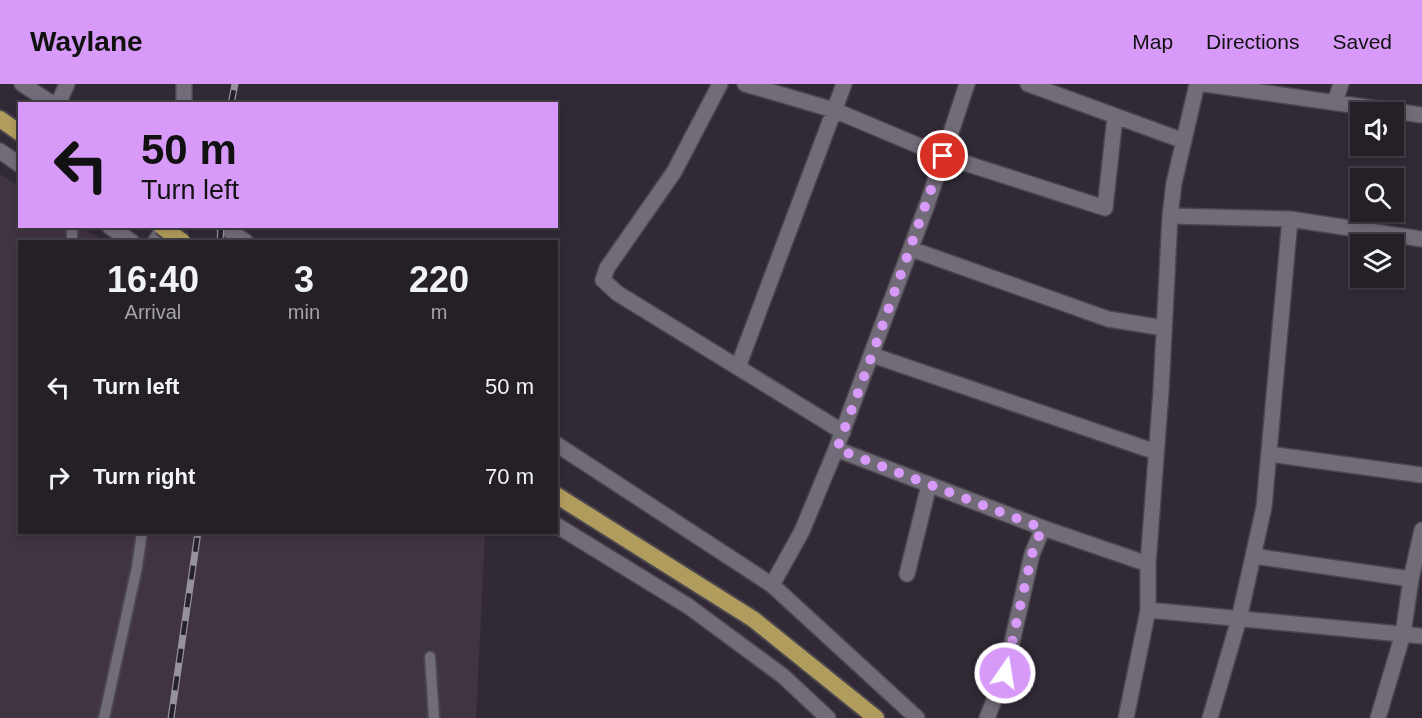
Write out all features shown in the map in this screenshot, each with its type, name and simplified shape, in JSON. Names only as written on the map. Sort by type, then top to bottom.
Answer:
[{"type":"highway","points":[[0,119],[18,132]]},
{"type":"highway","points":[[166,228],[180,240]]},
{"type":"highway","points":[[558,496],[753,619],[876,718]]},
{"type":"street","points":[[22,84],[50,102]]},
{"type":"street","points":[[59,102],[67,84]]},
{"type":"street","points":[[184,84],[184,102]]},
{"type":"street","points":[[720,84],[674,172],[607,268],[603,280],[617,293],[843,432]]},
{"type":"street","points":[[745,84],[834,111],[943,156],[1105,208],[1115,117]]},
{"type":"street","points":[[738,367],[844,84]]},
{"type":"street","points":[[772,585],[802,531],[837,449],[911,249],[967,84]]},
{"type":"street","points":[[1028,84],[1184,141]]},
{"type":"street","points":[[1126,718],[1148,610],[1148,564],[1173,183],[1197,84]]},
{"type":"street","points":[[1204,84],[1422,115]]},
{"type":"street","points":[[1335,102],[1341,84]]},
{"type":"street","points":[[0,151],[18,164]]},
{"type":"street","points":[[1170,216],[1290,219],[1422,239]]},
{"type":"street","points":[[1210,718],[1239,619],[1264,507],[1290,219]]},
{"type":"street","points":[[112,228],[129,240]]},
{"type":"street","points":[[226,228],[243,240]]},
{"type":"street","points":[[911,249],[1108,319],[1164,328]]},
{"type":"street","points":[[872,355],[1156,452]]},
{"type":"street","points":[[558,445],[772,585],[917,718]]},
{"type":"street","points":[[837,449],[1042,528],[1148,564]]},
{"type":"street","points":[[1269,454],[1422,475]]},
{"type":"street","points":[[906,574],[929,485]]},
{"type":"street","points":[[558,526],[688,606],[783,676],[828,718]]},
{"type":"street","points":[[987,718],[1005,673],[1032,554],[1042,528]]},
{"type":"street","points":[[1378,718],[1403,634],[1411,579],[1422,530]]},
{"type":"street","points":[[1253,556],[1411,579]]},
{"type":"street","points":[[1148,610],[1422,636]]},
{"type":"lane","points":[[104,718],[137,567],[142,534]]},
{"type":"lane","points":[[430,657],[434,718]]},
{"type":"shaded area","points":[[0,174],[18,186],[18,228],[82,228],[102,240],[18,240],[18,534],[485,534],[476,718],[0,718]]},
{"type":"railway","points":[[231,102],[235,84]]},
{"type":"railway","points":[[220,240],[221,228]]},
{"type":"railway","points":[[171,718],[198,534]]},
{"type":"route","points":[[943,156],[837,449],[1042,528],[1032,554],[1005,673]]}]
